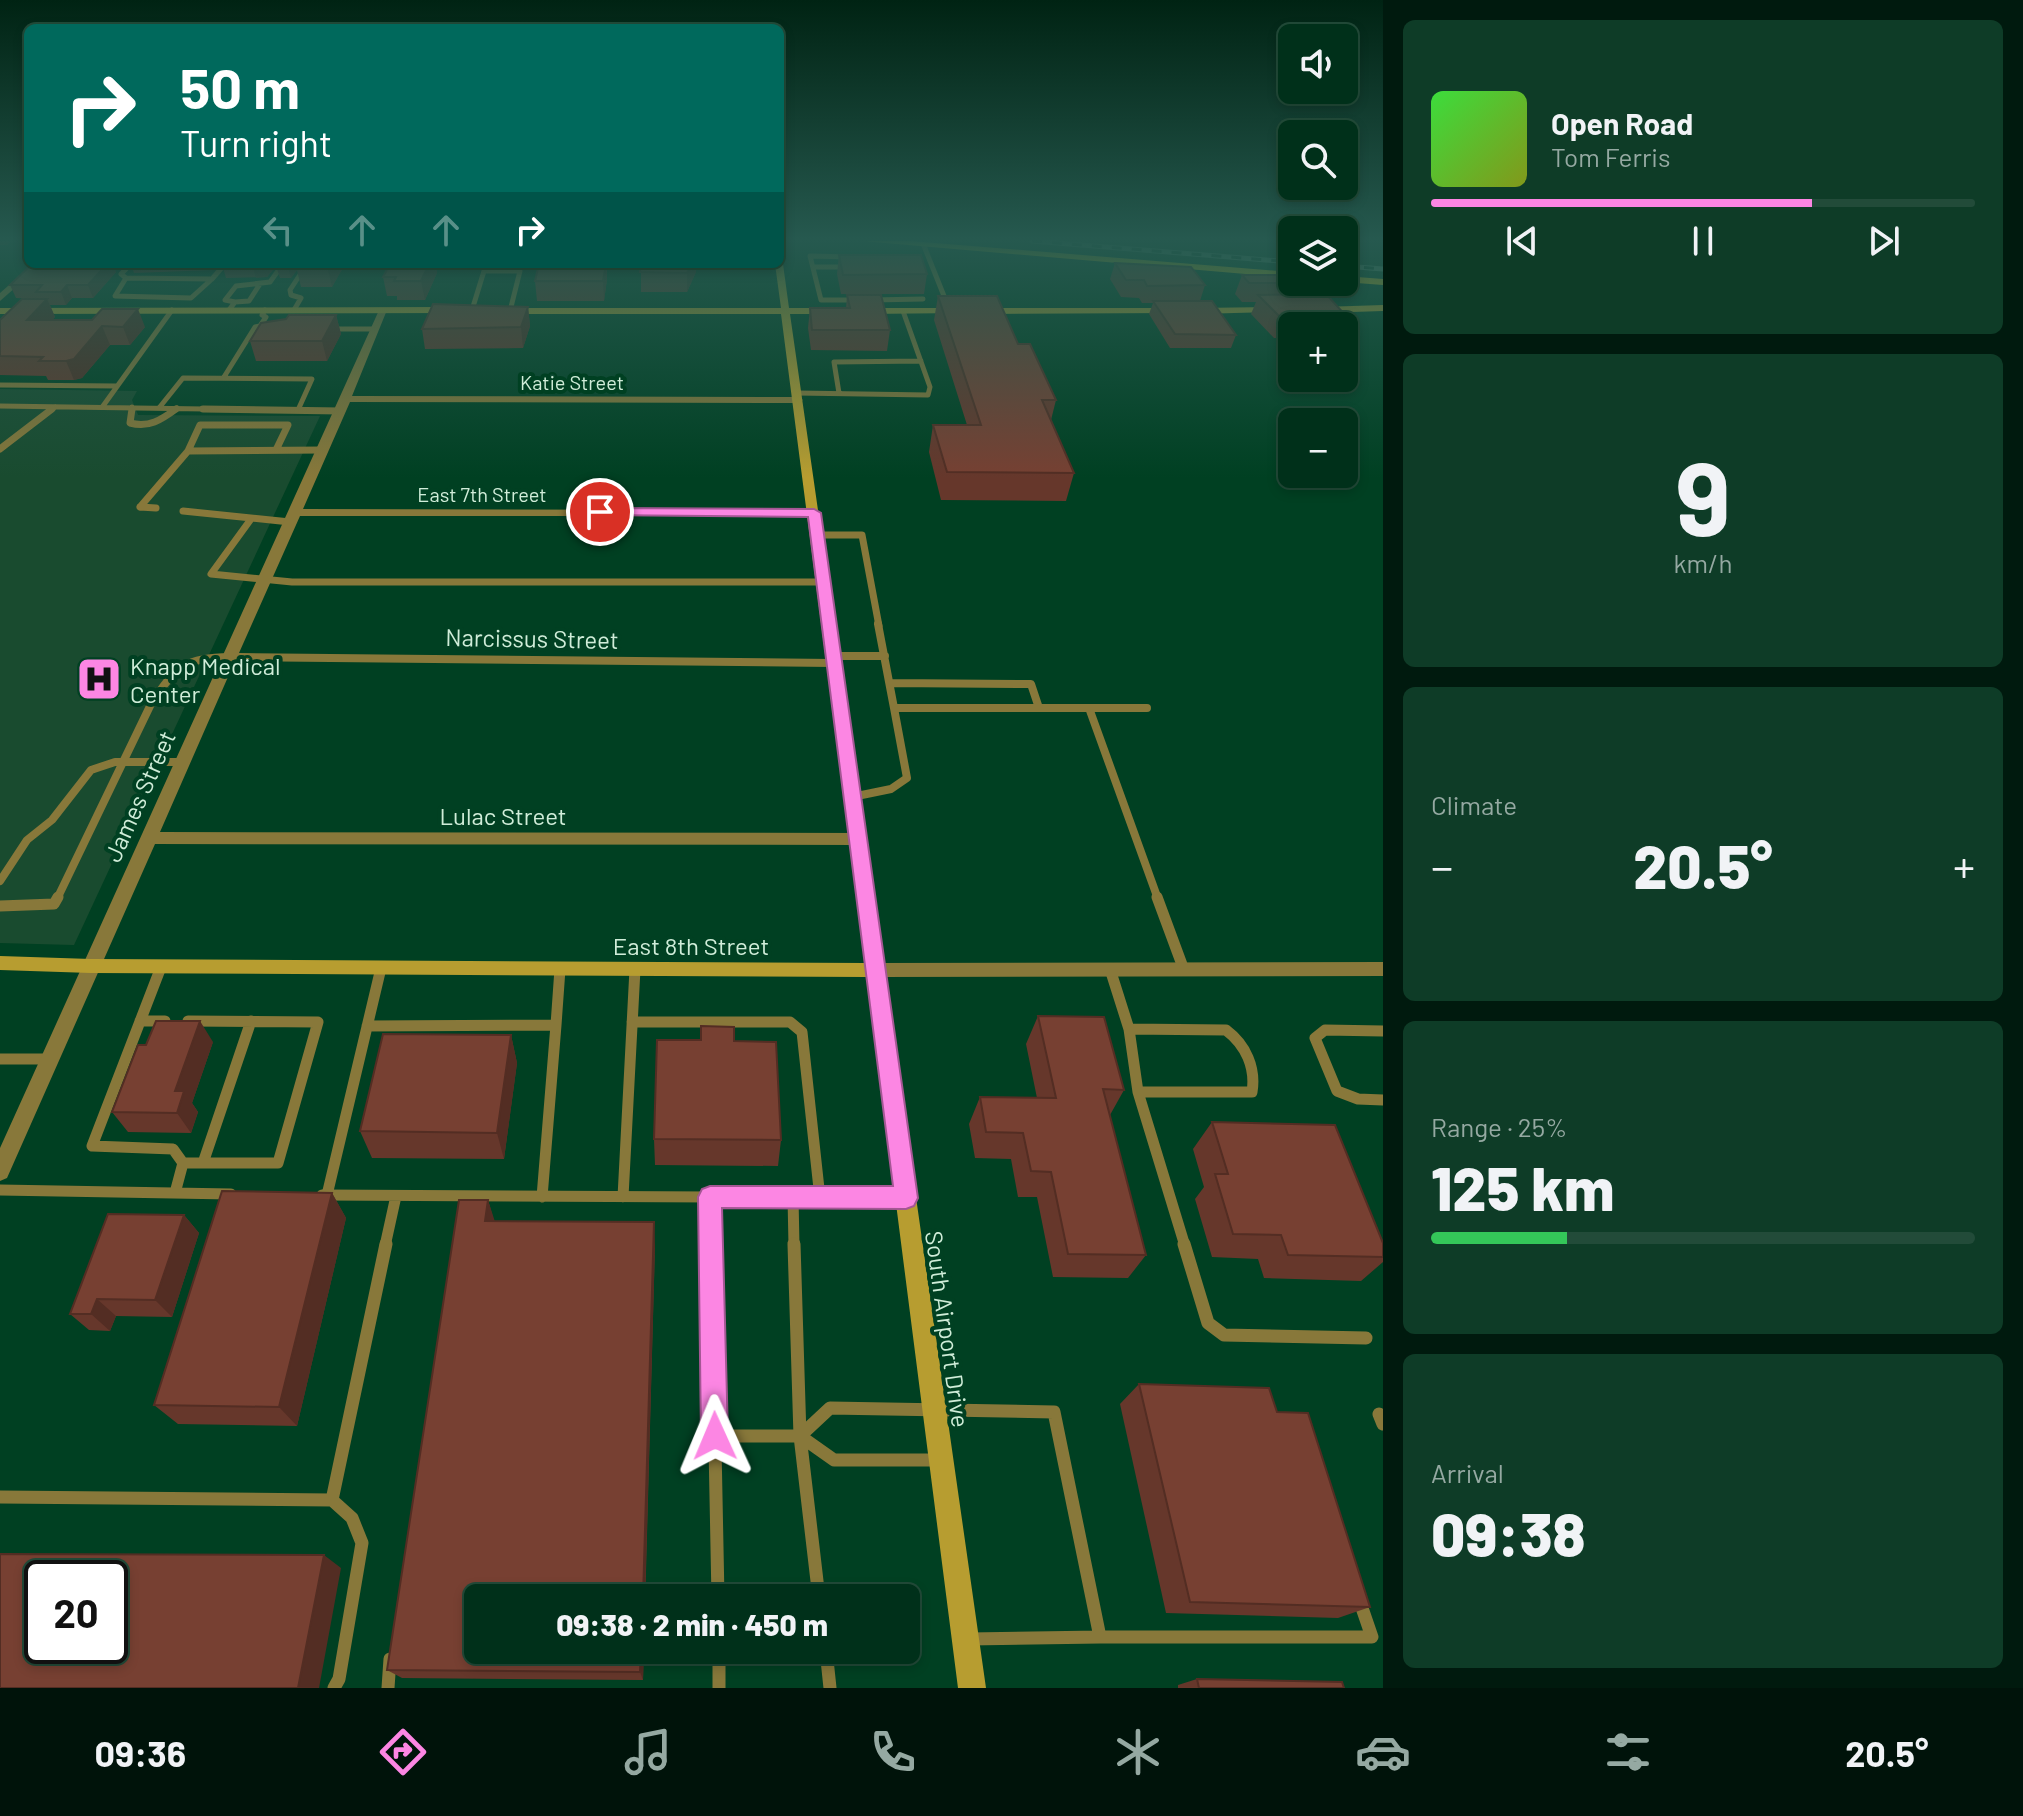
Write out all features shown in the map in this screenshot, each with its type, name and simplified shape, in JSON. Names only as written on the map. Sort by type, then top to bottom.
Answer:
[{"type":"street","name":"James Street","points":[[0,1171],[344,405],[379,320]]},
{"type":"street","name":"South Airport Drive","points":[[788,320],[972,1688]]},
{"type":"street","name":"Katie Street","points":[[344,405],[797,396]]},
{"type":"street","name":"East 7th Street","points":[[292,517],[814,513]]},
{"type":"street","name":"Narcissus Street","points":[[231,657],[833,659]]},
{"type":"street","name":"Lulac Street","points":[[149,838],[858,839]]},
{"type":"street","name":"East 8th Street","points":[[0,963],[560,969],[1383,969]]},
{"type":"lane","points":[[103,406],[163,320]]},
{"type":"lane","points":[[224,377],[254,328],[264,320]]},
{"type":"lane","points":[[797,396],[839,393],[928,395],[930,387],[906,320]]},
{"type":"lane","points":[[254,328],[269,329]]},
{"type":"lane","points":[[314,329],[375,329]]},
{"type":"lane","points":[[839,393],[834,362],[921,361]]},
{"type":"lane","points":[[159,408],[183,378],[312,379],[298,410]]},
{"type":"lane","points":[[0,385],[117,386]]},
{"type":"lane","points":[[0,406],[298,410],[344,405]]},
{"type":"lane","points":[[0,414],[10,406]]},
{"type":"lane","points":[[0,449],[45,413],[62,406]]},
{"type":"lane","points":[[132,407],[129,419],[134,426],[151,426],[177,408]]},
{"type":"lane","points":[[156,508],[140,507],[188,451],[200,425],[288,425],[276,450]]},
{"type":"lane","points":[[188,451],[323,450]]},
{"type":"lane","points":[[183,511],[251,519],[292,517]]},
{"type":"lane","points":[[251,519],[211,574],[292,582],[823,582]]},
{"type":"lane","points":[[817,535],[862,535],[907,778],[891,789],[852,797]]},
{"type":"lane","points":[[833,659],[885,656]]},
{"type":"lane","points":[[0,906],[54,904],[151,704],[180,665],[196,657],[231,657]]},
{"type":"lane","points":[[890,683],[1031,684],[1039,708]]},
{"type":"lane","points":[[894,708],[1147,708]]},
{"type":"lane","points":[[1089,708],[1184,970]]},
{"type":"lane","points":[[0,881],[27,840],[58,812],[91,770],[123,762],[183,762]]},
{"type":"lane","points":[[161,967],[92,1146],[173,1149],[183,1163]]},
{"type":"lane","points":[[327,1195],[381,968]]},
{"type":"lane","points":[[542,1197],[560,969]]},
{"type":"lane","points":[[623,1197],[635,969]]},
{"type":"lane","points":[[1110,969],[1129,1029],[1138,1092],[1208,1323],[1224,1335],[1366,1338]]},
{"type":"lane","points":[[140,1021],[318,1022],[278,1163],[183,1163]]},
{"type":"lane","points":[[203,1163],[251,1021]]},
{"type":"lane","points":[[632,1022],[790,1022],[798,1027],[805,1041],[820,1198]]},
{"type":"lane","points":[[367,1026],[556,1025]]},
{"type":"lane","points":[[1129,1029],[1226,1030],[1239,1038],[1255,1080],[1252,1092],[1138,1092]]},
{"type":"lane","points":[[1383,1031],[1325,1030],[1315,1038],[1337,1091],[1358,1099],[1383,1100]]},
{"type":"lane","points":[[0,1059],[50,1059]]},
{"type":"lane","points":[[175,1193],[183,1163]]},
{"type":"lane","points":[[0,1190],[251,1194]]},
{"type":"lane","points":[[312,1195],[906,1198]]},
{"type":"lane","points":[[332,1500],[396,1196]]},
{"type":"lane","points":[[459,1212],[462,1197]]},
{"type":"lane","points":[[710,1197],[718,1584]]},
{"type":"lane","points":[[793,1197],[800,1436],[817,1584]]},
{"type":"lane","points":[[800,1436],[830,1408],[1054,1412],[1100,1637]]},
{"type":"lane","points":[[715,1436],[800,1436],[834,1460],[941,1460]]},
{"type":"lane","points":[[0,1497],[332,1500],[352,1515],[360,1529],[362,1543],[343,1655],[334,1688]]},
{"type":"lane","points":[[965,1639],[1377,1638],[1352,1580]]},
{"type":"lane","points":[[388,1688],[393,1641]]},
{"type":"lane","points":[[719,1664],[719,1688]]},
{"type":"lane","points":[[827,1664],[830,1688]]},
{"type":"shaded area","name":"Knapp Medical Center","points":[[0,389],[137,391],[132,400],[138,415],[320,416],[74,945],[0,943]]},
{"type":"building","points":[[0,320],[129,320],[123,327],[102,326],[74,359],[66,361],[0,356]]},
{"type":"building","points":[[333,320],[322,341],[250,341],[261,323]]},
{"type":"building","points":[[426,320],[524,320],[521,327],[422,329]]},
{"type":"building","points":[[811,320],[887,320],[890,330],[812,330]]},
{"type":"building","points":[[946,320],[1007,320],[1018,344],[1030,344],[1056,400],[1042,400],[1074,473],[947,472],[933,425],[981,425]]},
{"type":"building","points":[[1166,320],[1225,320],[1236,335],[1175,334]]},
{"type":"building","points":[[1038,1016],[1104,1017],[1124,1090],[1103,1089],[1146,1255],[1068,1254],[1051,1172],[1031,1171],[1023,1133],[986,1132],[980,1097],[1056,1098]]},
{"type":"building","points":[[156,1021],[200,1021],[175,1091],[184,1091],[177,1113],[112,1112],[138,1045],[146,1045]]},
{"type":"building","points":[[701,1026],[734,1027],[734,1041],[776,1042],[781,1140],[654,1139],[657,1040],[701,1040]]},
{"type":"building","points":[[383,1034],[511,1035],[497,1133],[360,1131]]},
{"type":"building","points":[[1212,1122],[1335,1125],[1383,1243],[1383,1257],[1288,1255],[1281,1235],[1233,1234],[1215,1174],[1228,1174]]},
{"type":"building","points":[[222,1191],[332,1193],[279,1407],[154,1405]]},
{"type":"building","points":[[459,1200],[488,1200],[485,1221],[654,1222],[643,1584],[464,1584],[464,1664],[640,1664],[640,1672],[387,1670]]},
{"type":"building","points":[[108,1214],[184,1215],[155,1300],[97,1299],[91,1314],[70,1314]]},
{"type":"building","points":[[1139,1384],[1269,1388],[1277,1412],[1308,1413],[1370,1607],[1190,1602]]},
{"type":"building","points":[[0,1554],[324,1555],[298,1688],[0,1688]]},
{"type":"building","points":[[1197,1679],[1342,1682],[1344,1688],[1199,1688]]},
{"type":"place","name":"Knapp Medical Center","points":[[99,679]]},
{"type":"route","points":[[600,512],[814,513],[906,1198],[710,1197],[715,1436]]}]
